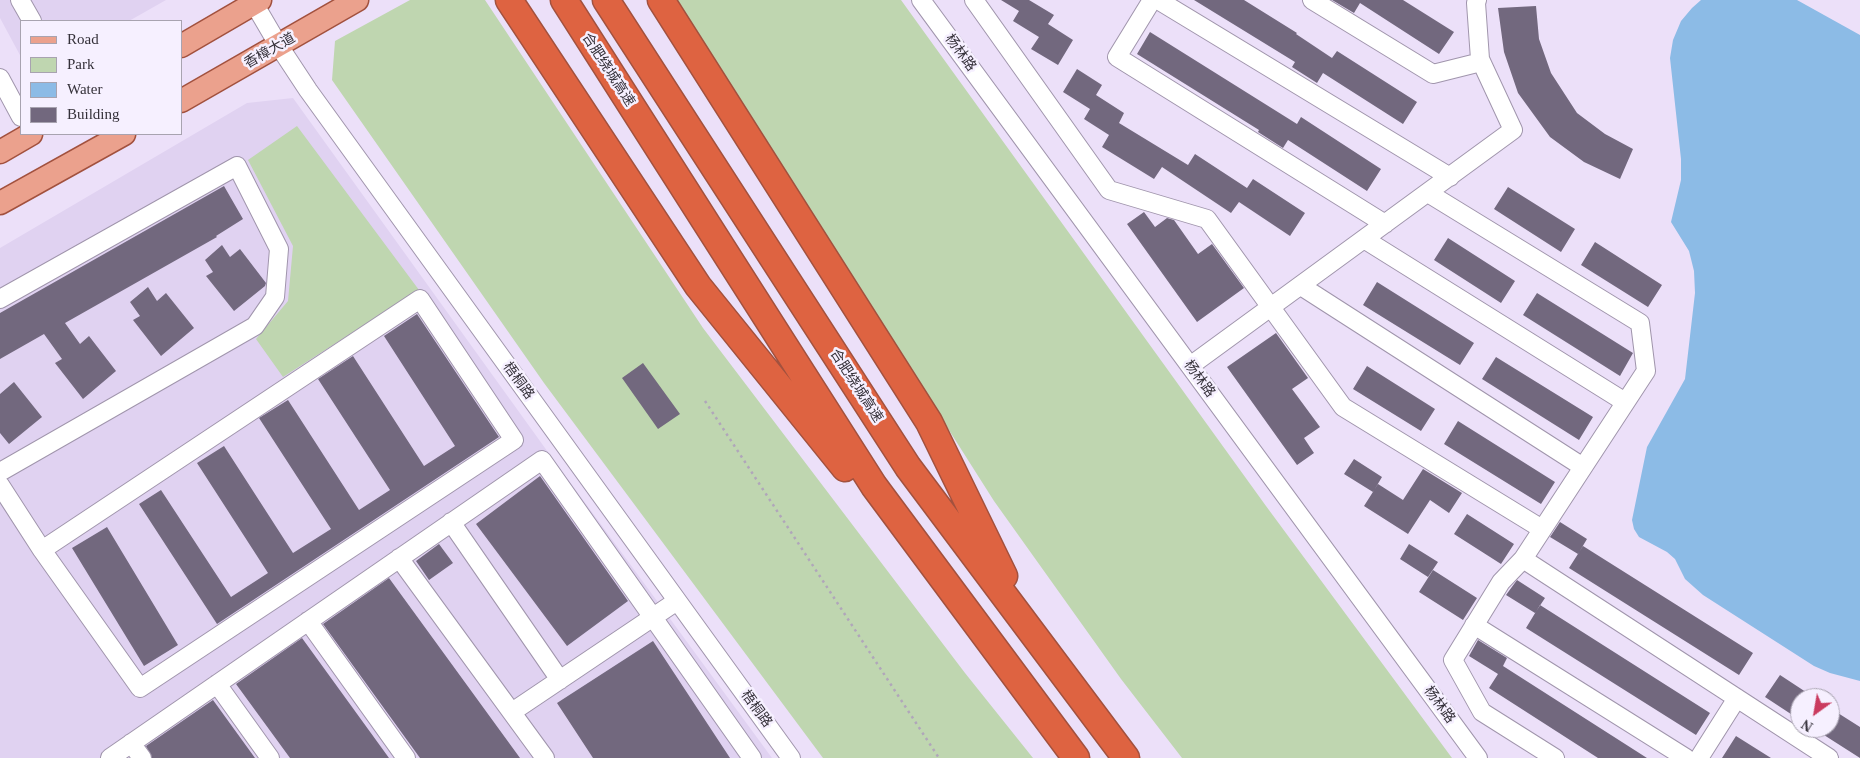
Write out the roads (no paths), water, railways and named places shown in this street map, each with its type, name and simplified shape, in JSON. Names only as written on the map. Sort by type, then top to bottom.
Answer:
[{"type":"highway","points":[[508,0],[698,286],[997,652]]},
{"type":"highway","name":"合肥绕城高速","points":[[564,0],[874,486],[1076,758]]},
{"type":"highway","name":"合肥绕城高速","points":[[606,0],[908,467],[1126,758]]},
{"type":"highway","points":[[661,0],[930,422],[1032,632]]},
{"type":"main road","name":"香樟大道","points":[[182,100],[357,0]]},
{"type":"main road","points":[[182,45],[255,1]]},
{"type":"main road","points":[[0,152],[29,135]]},
{"type":"main road","points":[[0,203],[122,135]]},
{"type":"street","points":[[20,0],[31,20]]},
{"type":"street","name":"杨林路","points":[[921,0],[1478,758]]},
{"type":"street","points":[[974,0],[1110,190],[1208,219],[1343,407],[1542,529]]},
{"type":"street","points":[[1152,0],[1117,58],[1385,224]]},
{"type":"street","points":[[1158,0],[1450,176]]},
{"type":"street","points":[[1312,0],[1433,74],[1481,62]]},
{"type":"street","name":"梧桐路","points":[[255,1],[279,46],[308,90],[791,758]]},
{"type":"street","points":[[1190,366],[1513,130],[1481,62],[1475,1]]},
{"type":"street","points":[[0,78],[20,115]]},
{"type":"street","points":[[0,300],[237,166],[279,249],[276,297],[255,326],[0,472]]},
{"type":"street","points":[[1428,193],[1640,323],[1646,371],[1523,559],[1501,582],[1453,660],[1482,712],[1555,758]]},
{"type":"street","points":[[1364,239],[1625,402]]},
{"type":"street","points":[[1301,286],[1583,467]]},
{"type":"street","points":[[0,485],[42,550],[140,688],[514,440],[420,299],[42,550]]},
{"type":"street","points":[[110,758],[542,460],[752,758]]},
{"type":"street","points":[[451,522],[560,680]]},
{"type":"street","points":[[399,558],[545,758]]},
{"type":"street","points":[[1523,559],[1829,758]]},
{"type":"street","points":[[512,712],[677,601]]},
{"type":"street","points":[[308,621],[406,758]]},
{"type":"street","points":[[1474,625],[1686,758]]},
{"type":"street","points":[[217,684],[270,758]]},
{"type":"street","points":[[1699,758],[1737,698]]},
{"type":"street","points":[[131,743],[142,758]]},
{"type":"water","points":[[1701,0],[1797,0],[1860,35],[1860,681],[1830,673],[1814,666],[1703,595],[1685,579],[1675,559],[1667,552],[1639,537],[1634,529],[1632,520],[1647,447],[1685,379],[1695,293],[1694,271],[1689,251],[1671,222],[1681,180],[1681,159],[1670,58],[1673,40],[1681,21]]}]
